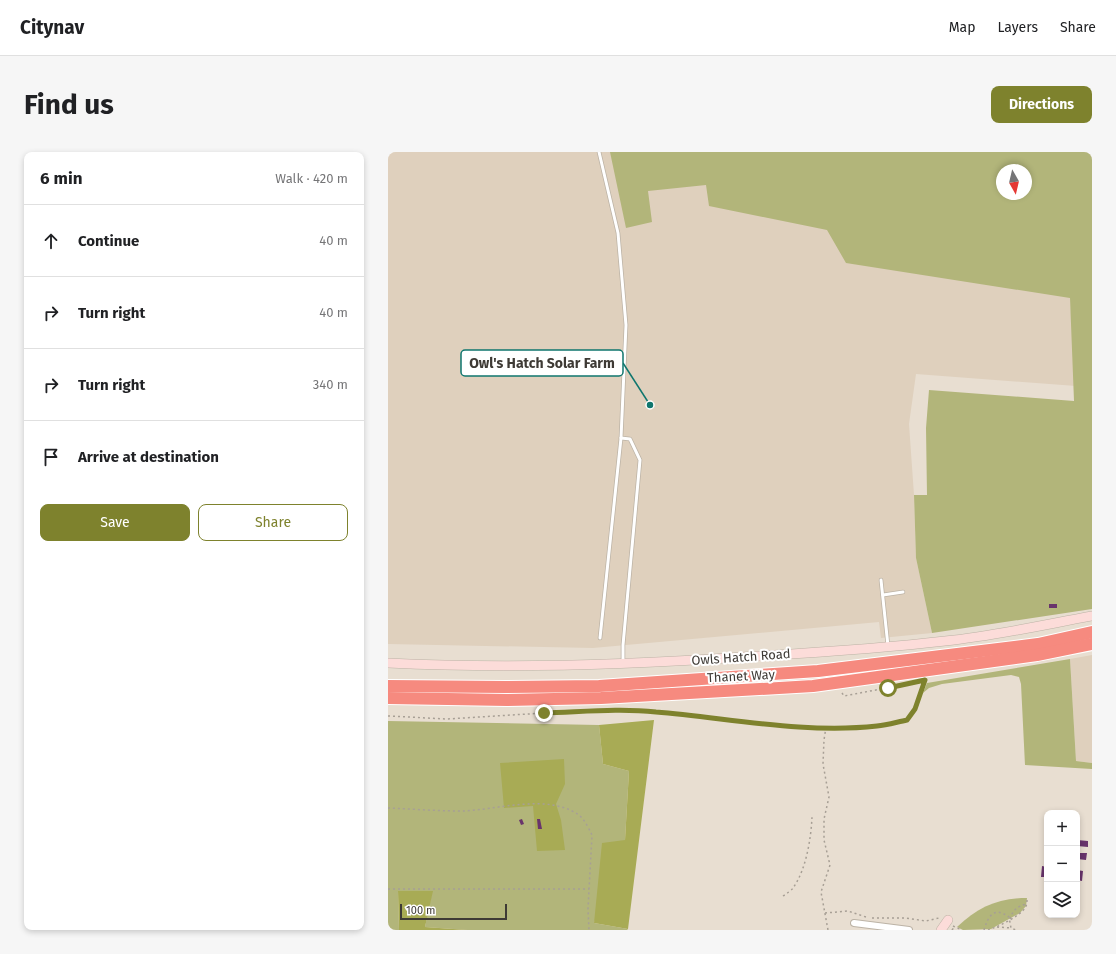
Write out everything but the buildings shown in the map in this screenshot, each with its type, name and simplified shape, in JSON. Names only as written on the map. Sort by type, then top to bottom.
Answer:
[{"type":"highway","name":"Thanet Way","points":[[388,686],[599,686],[818,671],[1038,644],[1092,632]]},
{"type":"highway","name":"Thanet Way","points":[[388,698],[507,700],[601,698],[814,686],[1037,655],[1092,644]]},
{"type":"street","name":"Owls Hatch Road","points":[[388,664],[512,667],[623,664],[888,648],[1003,633],[1092,616]]},
{"type":"street","points":[[854,923],[909,930]]},
{"type":"street","points":[[941,930],[951,925]]},
{"type":"lane","points":[[599,152],[618,233],[626,325],[621,438],[600,638]]},
{"type":"lane","points":[[621,438],[630,439],[640,460],[623,645],[623,664]]},
{"type":"lane","points":[[881,580],[888,648]]},
{"type":"lane","points":[[883,595],[903,592]]},
{"type":"path","points":[[842,693],[844,696],[933,679]]},
{"type":"path","points":[[388,716],[447,719],[544,713],[655,711],[807,728],[878,726],[907,720],[915,709],[925,680]]},
{"type":"path","points":[[826,727],[823,764],[829,797],[824,819],[824,840],[830,865],[822,892],[828,930]]},
{"type":"path","points":[[388,808],[462,810],[520,805],[546,805],[559,806],[580,816],[589,828],[592,836],[589,889],[589,930]]},
{"type":"path","points":[[783,896],[792,890],[803,865],[810,840],[812,817]]},
{"type":"path","points":[[388,889],[589,889]]},
{"type":"path","points":[[988,930],[1010,919],[1025,909],[1027,898]]},
{"type":"path","points":[[1012,928],[1010,919],[1013,910],[1027,903]]},
{"type":"path","points":[[825,913],[848,911],[867,918],[906,918],[926,921],[939,918],[962,930]]},
{"type":"path","points":[[984,930],[989,917],[996,912],[1005,914],[1010,919]]},
{"type":"path","points":[[997,926],[1016,930]]},
{"type":"shaded area","points":[[388,152],[1060,152],[1076,386],[916,374],[909,424],[914,495],[916,558],[932,633],[881,638],[879,622],[593,648],[388,644]]},
{"type":"shaded area","points":[[1092,655],[1092,763],[1076,761],[1070,659]]},
{"type":"green space","points":[[610,152],[1092,152],[1092,609],[932,633],[916,558],[914,495],[927,495],[926,428],[929,390],[1074,401],[1070,298],[846,263],[827,230],[709,206],[706,185],[648,191],[652,222],[626,228]]},
{"type":"green space","points":[[1070,659],[1076,761],[1092,763],[1092,769],[1025,765],[1021,684],[1019,677],[1011,675],[942,684],[929,688],[923,693],[927,683]]},
{"type":"green space","points":[[654,720],[628,929],[594,923],[602,843],[625,840],[629,771],[603,764],[599,725]]},
{"type":"green space","points":[[388,721],[599,725],[603,764],[629,771],[625,840],[594,923],[628,929],[467,930],[425,927],[432,892],[398,891],[399,930],[388,930]]},
{"type":"green space","points":[[564,759],[565,784],[556,804],[561,820],[565,850],[537,851],[533,806],[504,808],[500,763]]},
{"type":"green space","points":[[398,891],[433,891],[425,927],[467,930],[399,930]]},
{"type":"green space","points":[[1017,898],[1027,898],[1026,906],[1020,913],[991,929],[963,930],[957,927],[973,914],[989,905]]},
{"type":"place","name":"Owl's Hatch Solar Farm","points":[[650,405]]},
{"type":"route","points":[[544,713],[655,711],[807,728],[878,726],[907,720],[915,709],[925,680],[888,688]]}]
